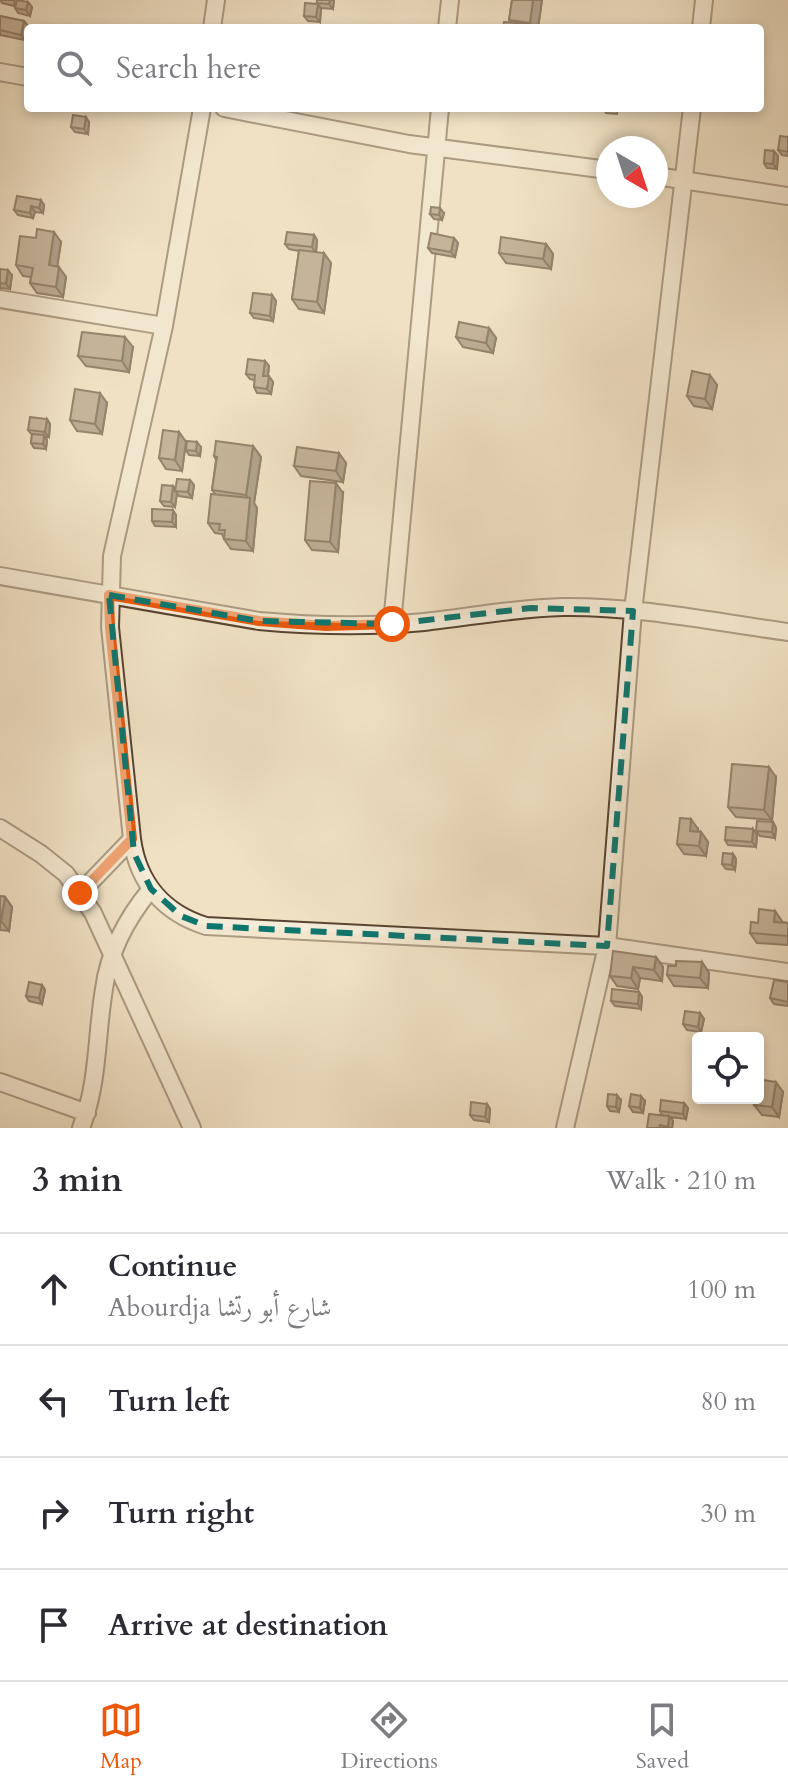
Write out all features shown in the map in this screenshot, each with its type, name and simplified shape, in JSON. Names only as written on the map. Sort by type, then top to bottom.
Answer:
[{"type":"street","points":[[213,24],[216,0]]},
{"type":"street","points":[[447,24],[450,0]]},
{"type":"street","points":[[701,24],[704,0]]},
{"type":"street","points":[[0,72],[24,76]]},
{"type":"street","points":[[201,112],[164,326],[112,556],[109,595],[132,839],[138,866],[151,889],[181,916],[206,926],[607,946],[788,972]]},
{"type":"street","points":[[246,112],[436,147],[596,168]]},
{"type":"street","points":[[392,624],[440,112]]},
{"type":"street","points":[[565,1128],[607,946],[633,611],[692,112]]},
{"type":"street","points":[[668,178],[788,196]]},
{"type":"street","points":[[0,299],[164,326]]},
{"type":"street","points":[[0,576],[259,621],[326,626],[392,624],[531,608],[588,607],[788,632]]},
{"type":"street","points":[[0,828],[66,874],[80,893],[113,953],[192,1128]]},
{"type":"street","points":[[80,893],[132,839]]},
{"type":"street","points":[[0,1082],[84,1120],[97,1070],[104,988],[113,953],[129,919],[151,889]]},
{"type":"highlighted area","points":[[109,595],[259,621],[392,624],[531,608],[633,611],[607,946],[206,926],[181,916],[151,889],[134,853]]},
{"type":"building","points":[[17,0],[28,2],[26,10],[15,8]]},
{"type":"building","points":[[317,0],[330,0],[329,4],[317,3]]},
{"type":"building","points":[[512,0],[533,0],[530,23],[509,20]]},
{"type":"building","points":[[305,3],[318,4],[316,17],[304,16]]},
{"type":"building","points":[[0,16],[24,21],[21,35],[0,30]]},
{"type":"building","points":[[73,115],[86,117],[84,129],[71,127]]},
{"type":"building","points":[[780,136],[788,137],[788,152],[778,150]]},
{"type":"building","points":[[765,150],[774,151],[773,164],[764,163]]},
{"type":"building","points":[[17,196],[41,200],[39,208],[31,206],[30,213],[14,210]]},
{"type":"building","points":[[431,207],[440,208],[439,215],[430,214]]},
{"type":"building","points":[[37,229],[54,232],[49,265],[59,267],[56,287],[30,283],[33,268],[16,265],[20,236],[36,238]]},
{"type":"building","points":[[287,232],[314,235],[312,247],[285,244]]},
{"type":"building","points":[[431,233],[454,238],[451,252],[428,248]]},
{"type":"building","points":[[501,237],[546,244],[543,259],[499,253]]},
{"type":"building","points":[[299,250],[324,253],[317,302],[292,299]]},
{"type":"building","points":[[0,269],[8,270],[6,284],[0,283]]},
{"type":"building","points":[[253,293],[272,295],[270,316],[250,313]]},
{"type":"building","points":[[459,322],[489,328],[486,343],[456,337]]},
{"type":"building","points":[[82,332],[125,337],[122,361],[78,356]]},
{"type":"building","points":[[248,359],[265,361],[263,376],[269,376],[267,389],[254,387],[255,375],[246,374]]},
{"type":"building","points":[[692,371],[710,375],[705,399],[687,396]]},
{"type":"building","points":[[75,389],[100,393],[95,424],[70,420]]},
{"type":"building","points":[[30,417],[47,419],[45,432],[28,430]]},
{"type":"building","points":[[163,430],[179,432],[175,460],[159,458]]},
{"type":"building","points":[[32,434],[44,435],[43,444],[31,443]]},
{"type":"building","points":[[187,441],[197,442],[196,451],[186,450]]},
{"type":"building","points":[[216,441],[253,446],[246,495],[212,490]]},
{"type":"building","points":[[297,447],[339,453],[336,471],[294,466]]},
{"type":"building","points":[[177,479],[190,480],[188,492],[175,491]]},
{"type":"building","points":[[310,481],[336,483],[330,542],[305,540]]},
{"type":"building","points":[[162,485],[173,486],[171,502],[160,501]]},
{"type":"building","points":[[211,494],[250,498],[246,541],[224,539],[225,530],[219,530],[220,524],[208,523]]},
{"type":"building","points":[[152,509],[173,510],[172,522],[152,521]]},
{"type":"building","points":[[732,764],[769,767],[764,810],[728,807]]},
{"type":"building","points":[[680,818],[691,819],[690,831],[701,832],[699,846],[677,844]]},
{"type":"building","points":[[757,821],[773,822],[772,832],[756,831]]},
{"type":"building","points":[[726,827],[753,829],[752,842],[725,840]]},
{"type":"building","points":[[723,853],[733,854],[732,865],[722,864]]},
{"type":"building","points":[[0,896],[5,897],[1,921],[0,921]]},
{"type":"building","points":[[759,909],[775,911],[774,922],[788,923],[788,936],[750,933],[751,922],[758,923]]},
{"type":"building","points":[[613,951],[656,957],[654,970],[633,967],[631,978],[610,976]]},
{"type":"building","points":[[676,961],[702,962],[700,978],[667,975],[668,966],[676,966]]},
{"type":"building","points":[[774,980],[788,982],[788,1002],[770,998]]},
{"type":"building","points":[[29,982],[42,985],[39,998],[26,996]]},
{"type":"building","points":[[612,989],[639,992],[638,1004],[611,1001]]},
{"type":"building","points":[[685,1011],[700,1013],[698,1027],[683,1024]]},
{"type":"building","points":[[764,1080],[776,1082],[772,1107],[754,1105],[764,1104]]},
{"type":"building","points":[[608,1094],[617,1095],[616,1107],[607,1106]]},
{"type":"building","points":[[631,1094],[641,1096],[640,1108],[629,1106]]},
{"type":"building","points":[[661,1100],[684,1103],[683,1114],[660,1111]]},
{"type":"building","points":[[471,1102],[487,1104],[485,1117],[470,1115]]},
{"type":"building","points":[[649,1114],[669,1116],[668,1127],[647,1128]]},
{"type":"route","points":[[80,893],[132,839],[109,595],[259,621],[326,626],[392,624]]}]
